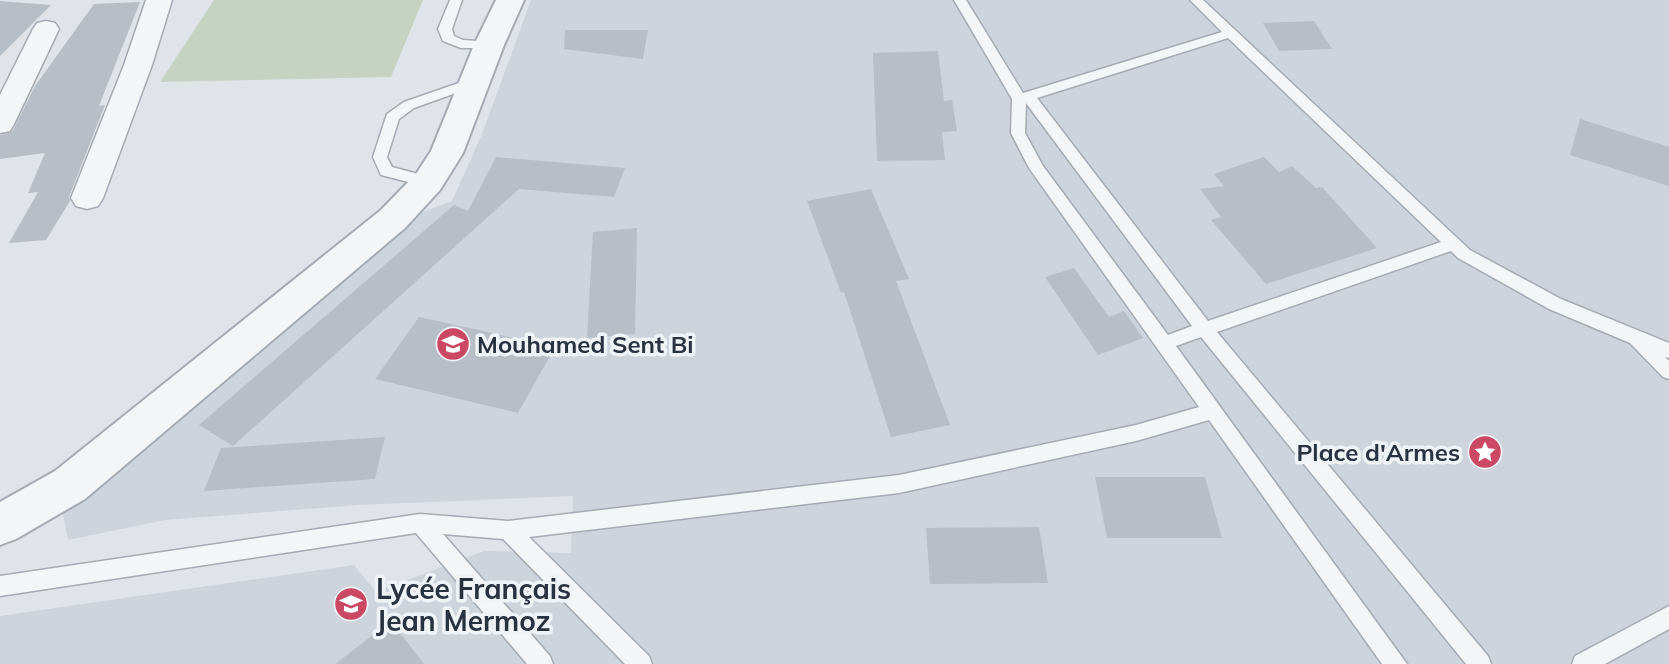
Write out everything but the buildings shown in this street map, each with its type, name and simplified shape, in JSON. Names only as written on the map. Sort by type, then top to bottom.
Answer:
[{"type":"street","points":[[87,198],[138,65],[159,0]]},
{"type":"street","points":[[0,525],[70,485],[393,219],[428,182],[447,153],[510,0]]},
{"type":"street","points":[[0,124],[46,29]]},
{"type":"lane","points":[[456,0],[445,29],[448,38],[461,44],[489,46]]},
{"type":"lane","points":[[960,0],[1023,97],[1204,329],[1480,664]]},
{"type":"lane","points":[[1196,0],[1464,254],[1555,304],[1669,351]]},
{"type":"lane","points":[[1023,97],[1231,33]]},
{"type":"lane","points":[[428,182],[386,171],[380,157],[392,117],[409,105],[475,81]]},
{"type":"lane","points":[[1023,97],[1018,133],[1037,167],[1395,664]]},
{"type":"lane","points":[[1164,343],[1454,244]]},
{"type":"lane","points":[[1632,336],[1669,372]]},
{"type":"lane","points":[[0,586],[420,523],[508,530],[899,484],[1136,433],[1212,411]]},
{"type":"lane","points":[[420,523],[541,664]]},
{"type":"lane","points":[[508,530],[641,664]]},
{"type":"lane","points":[[1583,664],[1669,617]]},
{"type":"shaded area","points":[[531,0],[1669,0],[1669,664],[0,664],[0,616],[354,565],[376,592],[484,551],[571,553],[573,496],[358,505],[165,520],[68,540],[62,509],[417,214],[452,201],[482,134]]},
{"type":"green space","points":[[214,0],[423,0],[391,77],[160,82]]},
{"type":"place","name":"Mouhamed Sent Bi","points":[[453,344]]},
{"type":"place","name":"Place d'Armes","points":[[1485,452]]},
{"type":"place","name":"Lycée Français Jean Mermoz","points":[[351,604]]}]
